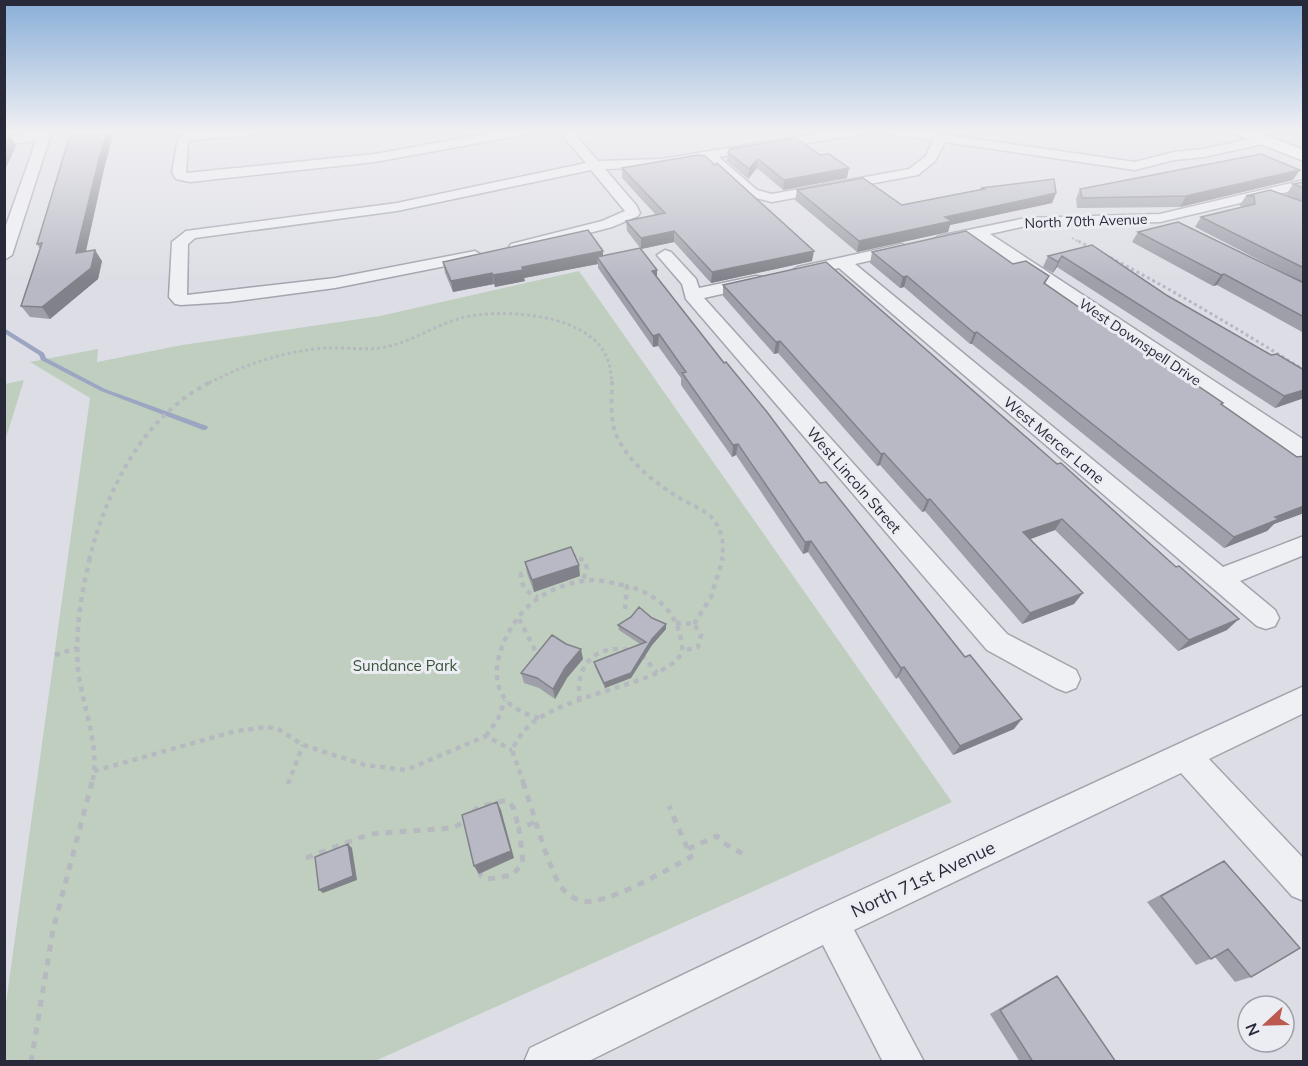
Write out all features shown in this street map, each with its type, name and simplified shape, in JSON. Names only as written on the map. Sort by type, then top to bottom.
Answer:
[{"type":"street","points":[[4,255],[12,211],[25,181]]},
{"type":"street","points":[[529,181],[397,207],[191,234],[180,242],[178,297],[181,300],[193,301],[271,293],[405,272],[493,253],[607,224],[633,213],[609,181]]},
{"type":"street","points":[[738,181],[752,193],[772,198],[866,181]]},
{"type":"street","name":"North 70th Avenue","points":[[692,295],[1026,222],[1160,218],[1303,184]]},
{"type":"street","points":[[1265,193],[1284,201]]},
{"type":"street","points":[[1160,218],[1180,229]]},
{"type":"street","name":"West Downspell Drive","points":[[976,232],[1299,443]]},
{"type":"street","name":"West Lincoln Street","points":[[665,255],[690,283],[692,295],[997,642],[1066,680]]},
{"type":"street","name":"West Mercer Lane","points":[[842,262],[1266,618]]},
{"type":"street","points":[[1220,579],[1304,545]]},
{"type":"street","name":"North 71st Avenue","points":[[544,1062],[1304,699]]},
{"type":"street","points":[[1186,756],[1304,884]]},
{"type":"street","points":[[831,923],[904,1062]]},
{"type":"path","points":[[1047,221],[1064,235],[1128,266],[1231,324],[1304,370]]},
{"type":"path","points":[[31,1062],[45,969],[62,890],[94,771],[78,669],[77,648],[89,561],[119,476],[136,448],[159,420],[196,387],[250,363],[276,356],[317,349],[386,347],[456,319],[495,314],[530,315],[557,321],[578,330],[598,343],[609,360],[614,379],[614,430],[623,448],[639,467],[680,498],[710,515],[723,543],[716,584],[701,616],[694,624]]},
{"type":"path","points":[[566,556],[574,555],[585,561],[587,569],[582,581]]},
{"type":"path","points":[[537,566],[521,574],[520,582],[531,594],[539,597]]},
{"type":"path","points":[[94,771],[236,731],[252,729],[278,729],[303,745],[365,765],[406,770],[486,736],[498,719],[505,700],[498,678],[499,659],[505,635],[512,624],[519,619],[522,611],[539,597],[582,581],[606,582],[639,588],[672,613],[682,651],[679,657],[657,673],[538,718],[512,750]]},
{"type":"path","points":[[625,609],[627,586]]},
{"type":"path","points":[[519,619],[532,648],[544,661]]},
{"type":"path","points":[[676,623],[694,624],[699,628],[702,640],[698,647],[682,651]]},
{"type":"path","points":[[55,655],[77,648]]},
{"type":"path","points":[[580,701],[577,686],[585,663],[590,657],[606,650],[625,648],[634,651],[641,655],[657,673]]},
{"type":"path","points":[[505,700],[526,714],[538,718]]},
{"type":"path","points":[[486,736],[512,750],[558,883],[567,894],[577,900],[587,903],[604,899],[691,857],[669,806]]},
{"type":"path","points":[[288,784],[303,745]]},
{"type":"path","points":[[470,832],[467,817],[478,807],[507,800],[513,807],[519,829],[523,862],[513,875],[488,879],[481,876],[478,865]]},
{"type":"path","points":[[306,858],[370,834],[452,828],[468,821]]},
{"type":"path","points":[[519,829],[537,821]]},
{"type":"path","points":[[688,849],[717,836],[727,847],[737,849],[743,854]]},
{"type":"path","points":[[335,846],[336,854]]},
{"type":"green space","name":"Sundance Park","points":[[579,271],[952,802],[375,1061],[5,1062],[5,1010],[90,398],[30,362],[98,349],[97,362],[182,345],[380,316]]},
{"type":"green space","points":[[24,380],[5,441],[5,384]]},
{"type":"building","points":[[56,181],[94,181],[76,253],[95,250],[91,268],[42,307],[21,306],[42,243],[37,244]]},
{"type":"building","points":[[634,181],[737,181],[814,251],[712,272],[674,231],[641,238],[626,221],[665,213]]},
{"type":"building","points":[[848,181],[867,181],[902,205],[984,189],[981,188],[1040,181],[1054,181],[1056,193],[945,217],[952,221],[859,241],[797,190]]},
{"type":"building","points":[[1123,181],[1253,181],[1186,196],[1082,198],[1080,189]]},
{"type":"building","points":[[1304,182],[1304,188],[1293,184]]},
{"type":"building","points":[[1270,190],[1304,202],[1304,268],[1201,217],[1255,204],[1254,196],[1246,196]]},
{"type":"building","points":[[1178,222],[1304,283],[1304,317],[1224,274],[1221,275],[1138,232]]},
{"type":"building","points":[[588,230],[603,251],[522,267],[523,270],[451,281],[443,262]]},
{"type":"building","points":[[966,231],[1013,264],[1026,261],[1049,276],[1044,283],[1173,372],[1176,371],[1223,403],[1221,404],[1297,457],[1304,456],[1304,506],[1234,537],[977,332],[974,333],[907,276],[903,277],[872,252]]},
{"type":"building","points":[[1092,245],[1168,296],[1271,355],[1277,354],[1304,370],[1304,390],[1284,396],[1062,256],[1058,262],[1048,256]]},
{"type":"building","points":[[640,248],[657,270],[652,271],[724,363],[726,362],[767,412],[820,483],[826,482],[965,657],[970,655],[1022,719],[960,746],[904,667],[901,668],[811,541],[805,542],[738,444],[733,445],[682,373],[686,372],[659,334],[653,336],[597,257]]},
{"type":"building","points":[[826,262],[1057,464],[1061,463],[1176,567],[1179,566],[1239,619],[1189,640],[1062,519],[1023,532],[1083,593],[1030,613],[930,499],[927,500],[884,453],[881,454],[780,341],[776,342],[723,285]]},
{"type":"building","points":[[571,547],[579,565],[532,580],[525,562]]},
{"type":"building","points":[[639,607],[652,618],[666,624],[652,639],[631,673],[604,683],[594,662],[646,642],[618,625],[631,617]]},
{"type":"building","points":[[552,635],[566,644],[581,649],[565,668],[553,689],[537,678],[521,673]]},
{"type":"building","points":[[497,802],[511,851],[474,866],[462,815]]},
{"type":"building","points":[[348,844],[353,876],[319,890],[315,857]]},
{"type":"building","points":[[1224,861],[1300,948],[1251,977],[1228,949],[1211,959],[1161,896]]},
{"type":"building","points":[[1057,976],[1116,1062],[1033,1062],[1000,1010]]},
{"type":"waterway","points":[[4,330],[42,354],[43,359],[103,390],[205,428]]}]
